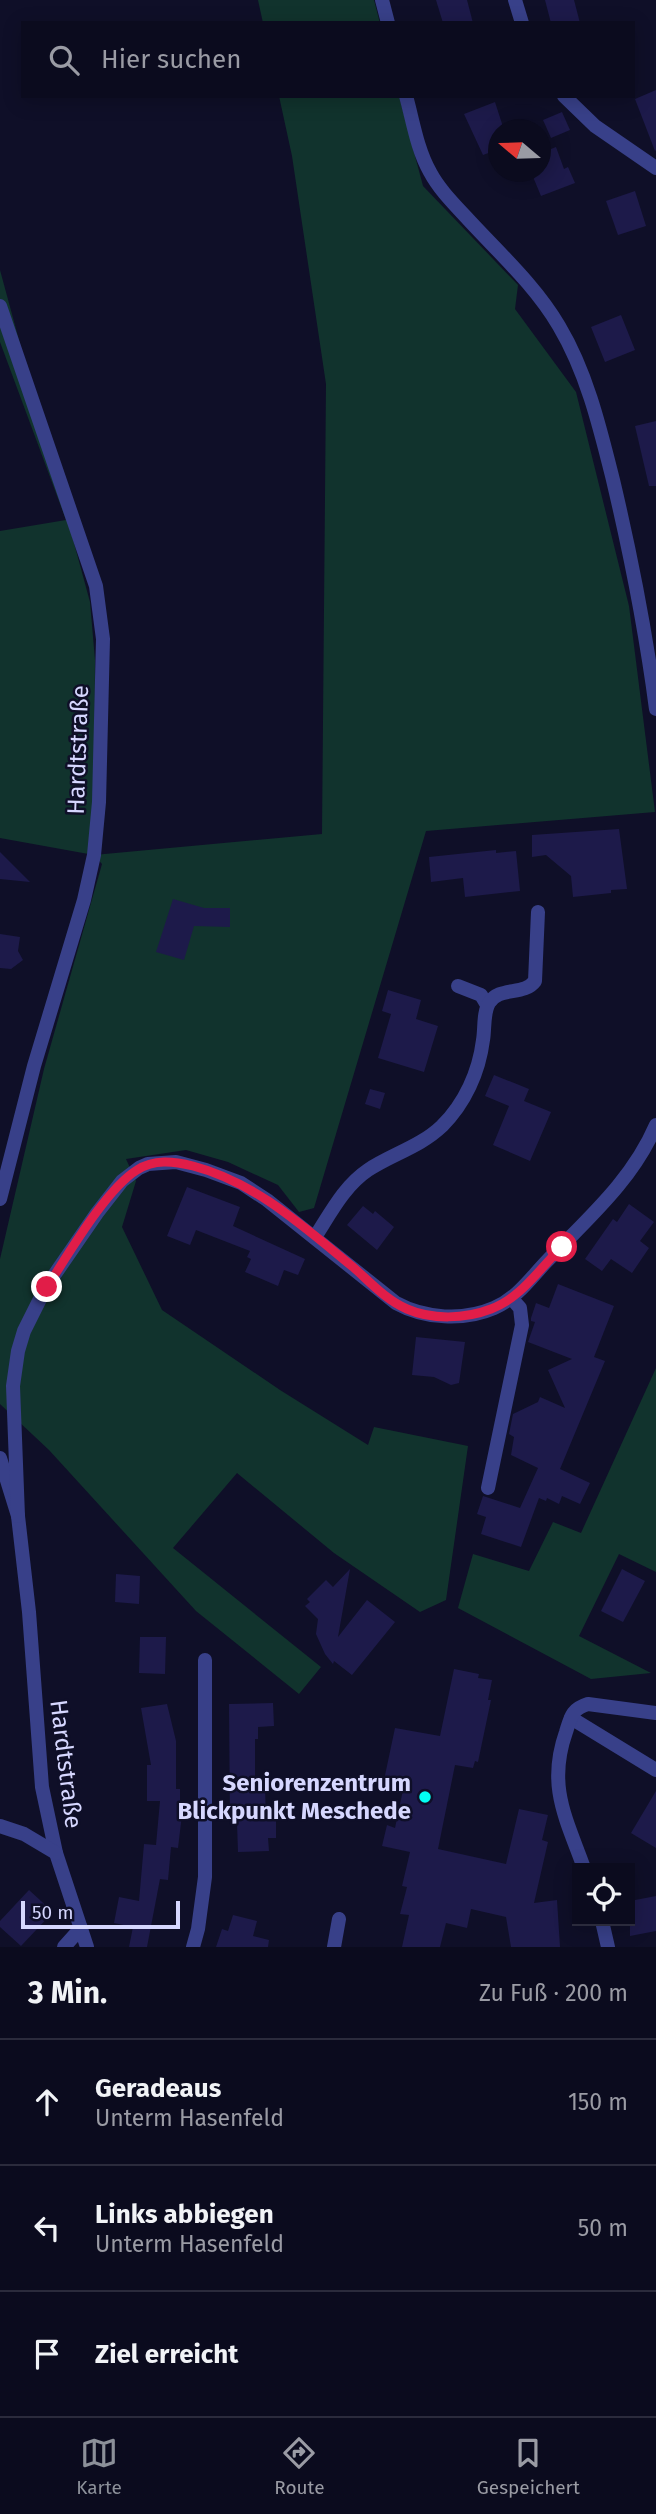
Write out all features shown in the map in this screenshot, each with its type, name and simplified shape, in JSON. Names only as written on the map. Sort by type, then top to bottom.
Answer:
[{"type":"street","points":[[382,0],[387,21]]},
{"type":"street","points":[[515,0],[521,21]]},
{"type":"street","points":[[407,98],[418,141],[431,174],[446,195],[535,291],[553,316],[576,359],[596,418],[618,502],[645,635],[656,709]]},
{"type":"street","points":[[566,98],[596,126],[656,168]]},
{"type":"street","name":"Hardtstraße","points":[[0,306],[96,586],[103,639],[103,676],[97,831],[90,875],[68,958],[34,1066],[0,1199]]},
{"type":"street","points":[[315,1237],[360,1176],[432,1135],[460,1105],[478,1064],[487,1005],[498,995],[529,988],[535,981],[538,912]]},
{"type":"street","points":[[458,986],[481,995],[487,1005]]},
{"type":"street","points":[[18,1517],[13,1386],[18,1350],[28,1322],[47,1287],[122,1181],[139,1168],[159,1162],[176,1162],[247,1186],[315,1237],[388,1298],[416,1312],[444,1316],[470,1315],[512,1299],[621,1184],[639,1159],[656,1125]]},
{"type":"street","points":[[488,1488],[522,1325],[520,1308],[512,1299]]},
{"type":"street","name":"Hardtstraße","points":[[0,1458],[18,1517],[29,1612],[42,1787],[56,1853],[87,1947]]},
{"type":"street","points":[[193,1947],[206,1869],[205,1660]]},
{"type":"street","points":[[582,1863],[564,1812],[556,1772],[560,1748],[570,1718],[577,1707],[588,1704],[656,1713]]},
{"type":"street","points":[[570,1718],[656,1770]]},
{"type":"street","points":[[0,1826],[31,1838],[56,1853]]},
{"type":"street","points":[[334,1947],[339,1919]]},
{"type":"street","points":[[603,1926],[608,1947]]},
{"type":"street","points":[[64,1947],[80,1928]]},
{"type":"green space","points":[[258,0],[374,0],[379,21],[263,21]]},
{"type":"green space","points":[[279,98],[400,98],[423,186],[518,285],[515,309],[576,392],[629,606],[655,812],[426,831],[314,1208],[299,1212],[278,1185],[228,1162],[186,1150],[126,1159],[136,1181],[122,1227],[162,1310],[280,1390],[368,1445],[374,1427],[468,1446],[446,1600],[420,1612],[334,1553],[237,1473],[173,1548],[321,1667],[299,1694],[196,1611],[49,1450],[0,1404],[0,1259],[44,1069],[102,864],[94,855],[322,834],[326,384],[292,156]]},
{"type":"green space","points":[[0,270],[90,602],[95,660],[94,855],[0,838],[0,531],[66,520],[0,342]]},
{"type":"green space","points":[[656,1368],[656,1572],[619,1554],[579,1636],[651,1673],[591,1679],[458,1608],[473,1554],[529,1571],[553,1522],[581,1533]]},
{"type":"building","points":[[436,0],[467,0],[472,21],[442,21]]},
{"type":"building","points":[[545,0],[574,0],[579,21],[550,21]]},
{"type":"building","points":[[656,90],[656,150],[655,151],[635,99]]},
{"type":"building","points":[[495,102],[500,119],[488,119],[488,153],[483,155],[464,114]]},
{"type":"building","points":[[562,112],[570,130],[551,138],[551,119],[545,119]]},
{"type":"building","points":[[556,147],[564,169],[568,167],[575,183],[541,196],[535,182],[551,182],[551,149]]},
{"type":"building","points":[[635,191],[646,226],[618,235],[606,201]]},
{"type":"building","points":[[621,315],[635,350],[605,362],[591,327]]},
{"type":"building","points":[[656,421],[656,486],[649,486],[635,426]]},
{"type":"building","points":[[619,829],[627,889],[573,897],[571,876],[546,855],[532,857],[532,835]]},
{"type":"building","points":[[496,850],[496,853],[516,851],[520,891],[465,897],[463,878],[431,882],[429,857]]},
{"type":"building","points":[[0,852],[30,882],[0,879]]},
{"type":"building","points":[[173,899],[204,908],[230,908],[230,927],[194,926],[184,960],[156,952]]},
{"type":"building","points":[[0,934],[20,937],[18,951],[23,960],[11,969],[0,968]]},
{"type":"building","points":[[388,990],[421,1000],[416,1019],[438,1026],[424,1072],[378,1058],[391,1014],[382,1011]]},
{"type":"building","points":[[494,1075],[529,1089],[524,1101],[551,1112],[530,1161],[493,1145],[509,1106],[485,1096]]},
{"type":"building","points":[[370,1089],[385,1093],[380,1109],[365,1104]]},
{"type":"building","points":[[187,1187],[240,1207],[233,1226],[305,1259],[298,1275],[284,1270],[278,1286],[245,1272],[251,1259],[247,1257],[250,1251],[196,1230],[190,1245],[167,1236]]},
{"type":"building","points":[[629,1204],[654,1222],[640,1241],[649,1248],[632,1273],[611,1259],[602,1271],[585,1259],[613,1219],[617,1222]]},
{"type":"building","points":[[363,1206],[373,1214],[375,1211],[394,1227],[377,1250],[347,1225]]},
{"type":"building","points":[[558,1284],[614,1306],[594,1357],[605,1361],[560,1469],[590,1483],[580,1504],[562,1496],[559,1504],[547,1498],[546,1501],[539,1498],[521,1547],[481,1534],[486,1517],[477,1514],[483,1496],[520,1508],[538,1468],[511,1455],[514,1437],[509,1434],[513,1414],[538,1402],[540,1397],[565,1408],[548,1370],[572,1359],[528,1342],[535,1322],[531,1321],[531,1318],[536,1303],[549,1308]]},
{"type":"building","points":[[416,1337],[465,1342],[459,1383],[451,1385],[434,1377],[412,1375]]},
{"type":"building","points":[[350,1569],[338,1637],[367,1600],[395,1622],[352,1675],[334,1661],[333,1664],[325,1654],[316,1634],[318,1619],[305,1606],[310,1602],[307,1599],[326,1580],[333,1587]]},
{"type":"building","points":[[622,1569],[645,1581],[623,1622],[601,1611]]},
{"type":"building","points":[[116,1574],[140,1576],[139,1604],[115,1602]]},
{"type":"building","points":[[140,1637],[166,1637],[165,1674],[139,1673]]},
{"type":"building","name":"Seniorenzentrum Blickpunkt Meschede","points":[[454,1669],[479,1674],[478,1678],[492,1680],[488,1700],[491,1700],[478,1762],[475,1761],[473,1768],[455,1765],[438,1849],[506,1864],[519,1809],[548,1815],[542,1840],[548,1842],[534,1903],[557,1900],[560,1947],[511,1947],[506,1917],[471,1909],[467,1928],[446,1923],[440,1947],[402,1947],[409,1915],[400,1914],[407,1887],[402,1886],[410,1852],[382,1846],[387,1825],[395,1828],[404,1785],[384,1780],[395,1728],[440,1736]]},
{"type":"building","points":[[273,1703],[274,1726],[258,1727],[258,1739],[255,1739],[255,1786],[265,1786],[266,1821],[276,1821],[276,1838],[268,1838],[269,1851],[238,1852],[237,1823],[230,1824],[229,1704]]},
{"type":"building","points":[[167,1704],[176,1741],[176,1789],[180,1789],[180,1806],[183,1806],[178,1848],[171,1847],[168,1880],[160,1879],[147,1947],[129,1947],[133,1927],[114,1923],[119,1897],[139,1901],[144,1844],[156,1845],[160,1801],[147,1801],[147,1765],[151,1765],[141,1708]]},
{"type":"building","points":[[656,1791],[656,1848],[631,1833]]},
{"type":"building","points":[[29,1890],[53,1912],[21,1946],[0,1927],[0,1921]]},
{"type":"building","points":[[656,1896],[656,1931],[630,1936],[630,1926],[635,1926],[635,1900]]},
{"type":"building","points":[[233,1915],[257,1921],[253,1936],[269,1940],[268,1947],[216,1947],[222,1929],[228,1931]]},
{"type":"place","name":"Seniorenzentrum Blickpunkt Meschede","points":[[425,1797]]},
{"type":"route","points":[[47,1287],[112,1192],[139,1168],[159,1162],[176,1162],[221,1174],[253,1190],[354,1268],[388,1298],[416,1312],[459,1316],[491,1309],[512,1299],[562,1247]]}]
